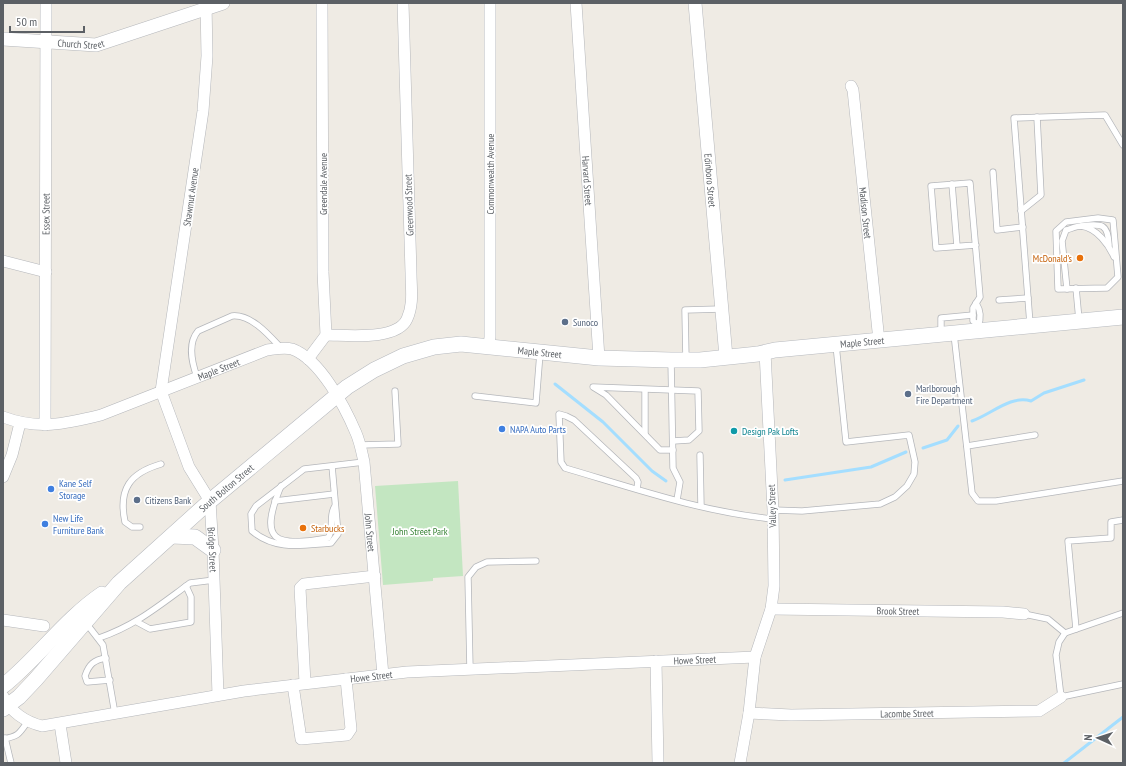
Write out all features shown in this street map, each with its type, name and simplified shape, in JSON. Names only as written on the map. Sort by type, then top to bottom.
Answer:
[{"type":"main road","name":"Maple Street","points":[[337,396],[374,370],[404,356],[434,347],[461,344],[599,358],[678,360],[726,357],[948,335],[978,328],[1030,327],[1123,317]]},
{"type":"main road","name":"South Bolton Street","points":[[3,686],[210,501],[337,396]]},
{"type":"main road","points":[[172,536],[195,537],[214,550]]},
{"type":"main road","name":"South Bolton Street","points":[[4,704],[36,679],[81,617]]},
{"type":"street","name":"Essex Street","points":[[45,425],[46,3]]},
{"type":"street","name":"Church Street","points":[[3,39],[96,45],[206,6],[223,3]]},
{"type":"street","name":"Greendale Avenue","points":[[322,3],[323,272],[326,335]]},
{"type":"street","name":"Greenwood Street","points":[[326,335],[388,333],[402,326],[407,320],[412,303],[403,3]]},
{"type":"street","name":"Commonwealth Avenue","points":[[489,346],[490,3]]},
{"type":"street","name":"Harvard Street","points":[[576,3],[599,358]]},
{"type":"street","name":"Edinboro Street","points":[[695,3],[726,357]]},
{"type":"street","name":"Shawmut Avenue","points":[[161,391],[203,111],[208,56],[206,6]]},
{"type":"street","name":"Madison Street","points":[[851,86],[854,97],[879,341]]},
{"type":"street","points":[[3,261],[46,272]]},
{"type":"street","points":[[308,359],[326,335]]},
{"type":"street","name":"Maple Street","points":[[3,417],[20,424],[45,425],[72,422],[101,415],[256,353],[281,348],[292,349],[308,359],[329,383],[337,396]]},
{"type":"street","name":"Valley Street","points":[[740,763],[749,712],[755,657],[771,609],[774,586],[773,515],[765,352]]},
{"type":"street","name":"Bridge Street","points":[[161,391],[189,467],[210,501],[214,550],[218,695]]},
{"type":"street","name":"John Street","points":[[337,396],[357,433],[364,462],[383,675]]},
{"type":"street","points":[[3,477],[12,455],[20,424]]},
{"type":"street","points":[[305,683],[300,588],[304,584],[375,576]]},
{"type":"street","name":"Brook Street","points":[[771,609],[1003,612],[1024,614]]},
{"type":"street","points":[[3,620],[44,626]]},
{"type":"street","name":"Howe Street","points":[[4,704],[28,721],[42,726],[218,695],[305,683],[383,675],[470,669],[755,657]]},
{"type":"street","points":[[656,661],[658,763]]},
{"type":"street","points":[[293,685],[301,739],[347,735],[351,729],[346,679]]},
{"type":"street","name":"Lacombe Street","points":[[749,712],[791,715],[1039,711],[1061,697]]},
{"type":"street","points":[[60,724],[66,763]]},
{"type":"lane","points":[[1030,327],[1014,118],[1105,115],[1123,145]]},
{"type":"lane","points":[[1021,211],[1041,195],[1037,117]]},
{"type":"lane","points":[[993,172],[997,230],[1023,227]]},
{"type":"lane","points":[[976,246],[936,248],[931,186],[970,183],[976,246],[980,296],[973,308],[973,321],[978,328],[981,322],[980,308],[976,303]]},
{"type":"lane","points":[[952,184],[957,246]]},
{"type":"lane","points":[[1098,218],[1113,220],[1117,263],[1118,277],[1106,288],[1058,289],[1056,231],[1066,222],[1098,218]]},
{"type":"lane","points":[[1067,289],[1062,241],[1066,230],[1080,226],[1098,224],[1105,228],[1108,233],[1109,245],[1117,263]]},
{"type":"lane","points":[[1080,226],[1091,230],[1109,245]]},
{"type":"lane","points":[[1076,288],[1079,322]]},
{"type":"lane","points":[[999,300],[1028,298]]},
{"type":"lane","points":[[677,500],[680,482],[673,468],[672,392],[685,310],[722,309]]},
{"type":"lane","points":[[973,315],[941,318],[948,335],[967,446],[972,493],[978,501],[996,501],[1123,480]]},
{"type":"lane","points":[[197,377],[191,358],[194,335],[198,330],[232,316],[238,316],[246,319],[258,326],[281,348]]},
{"type":"lane","points":[[637,489],[638,482],[636,478],[574,420],[559,414],[561,462],[565,468],[637,489],[701,506],[746,516],[773,515],[880,504],[895,497],[907,486],[914,474],[915,462],[909,435],[846,442],[836,345]]},
{"type":"lane","points":[[475,396],[536,403],[540,352]]},
{"type":"lane","points":[[673,440],[689,440],[699,431],[698,391],[645,391],[593,387],[606,395],[660,450],[673,450]]},
{"type":"lane","points":[[360,445],[398,444],[395,391]]},
{"type":"lane","points":[[645,391],[645,434]]},
{"type":"lane","points":[[967,446],[1035,435]]},
{"type":"lane","points":[[700,455],[701,506]]},
{"type":"lane","points":[[332,466],[338,534],[331,543],[288,546],[262,540],[252,531],[251,514],[261,502],[304,469],[364,462]]},
{"type":"lane","points":[[140,527],[132,527],[125,522],[124,500],[127,488],[136,475],[146,469],[161,464]]},
{"type":"lane","points":[[282,486],[271,513],[272,531],[276,538],[283,541],[299,542],[328,538],[330,534],[331,512],[335,506]]},
{"type":"lane","points":[[275,501],[334,494]]},
{"type":"lane","points":[[1076,629],[1068,541],[1111,538],[1111,522],[1123,520]]},
{"type":"lane","points":[[470,669],[468,577],[476,567],[486,562],[536,561]]},
{"type":"lane","points":[[99,638],[122,630],[137,622],[190,583],[214,580]]},
{"type":"lane","points":[[137,622],[150,629],[190,622],[191,598],[186,586]]},
{"type":"lane","points":[[1123,613],[1065,633],[1059,642],[1056,655],[1061,697],[1123,684]]},
{"type":"lane","points":[[1024,614],[1048,619],[1065,633]]},
{"type":"lane","points":[[81,617],[103,644],[116,714]]},
{"type":"lane","points":[[106,658],[95,660],[91,663],[85,676],[87,682],[110,680]]},
{"type":"lane","points":[[11,763],[4,738],[13,738],[19,734],[28,721]]},
{"type":"green space","name":"John Street Park","points":[[458,481],[463,576],[433,578],[433,581],[383,585],[375,486]]},
{"type":"waterway","points":[[972,421],[1008,403],[1023,400],[1031,401],[1044,393],[1084,380]]},
{"type":"waterway","points":[[555,384],[603,422],[652,471],[666,481]]},
{"type":"waterway","points":[[923,448],[947,440],[958,426]]},
{"type":"waterway","points":[[785,480],[871,467],[906,452]]},
{"type":"waterway","points":[[1064,763],[1123,717]]},
{"type":"place","name":"McDonald's","points":[[1080,258]]},
{"type":"place","name":"Sunoco","points":[[565,322]]},
{"type":"place","name":"Marlborough Fire Department","points":[[908,394]]},
{"type":"place","name":"NAPA Auto Parts","points":[[502,429]]},
{"type":"place","name":"Design Pak Lofts","points":[[734,431]]},
{"type":"place","name":"Kane Self Storage","points":[[51,489]]},
{"type":"place","name":"Citizens Bank","points":[[137,500]]},
{"type":"place","name":"New Life Furniture Bank","points":[[45,524]]},
{"type":"place","name":"Starbucks","points":[[303,528]]}]
